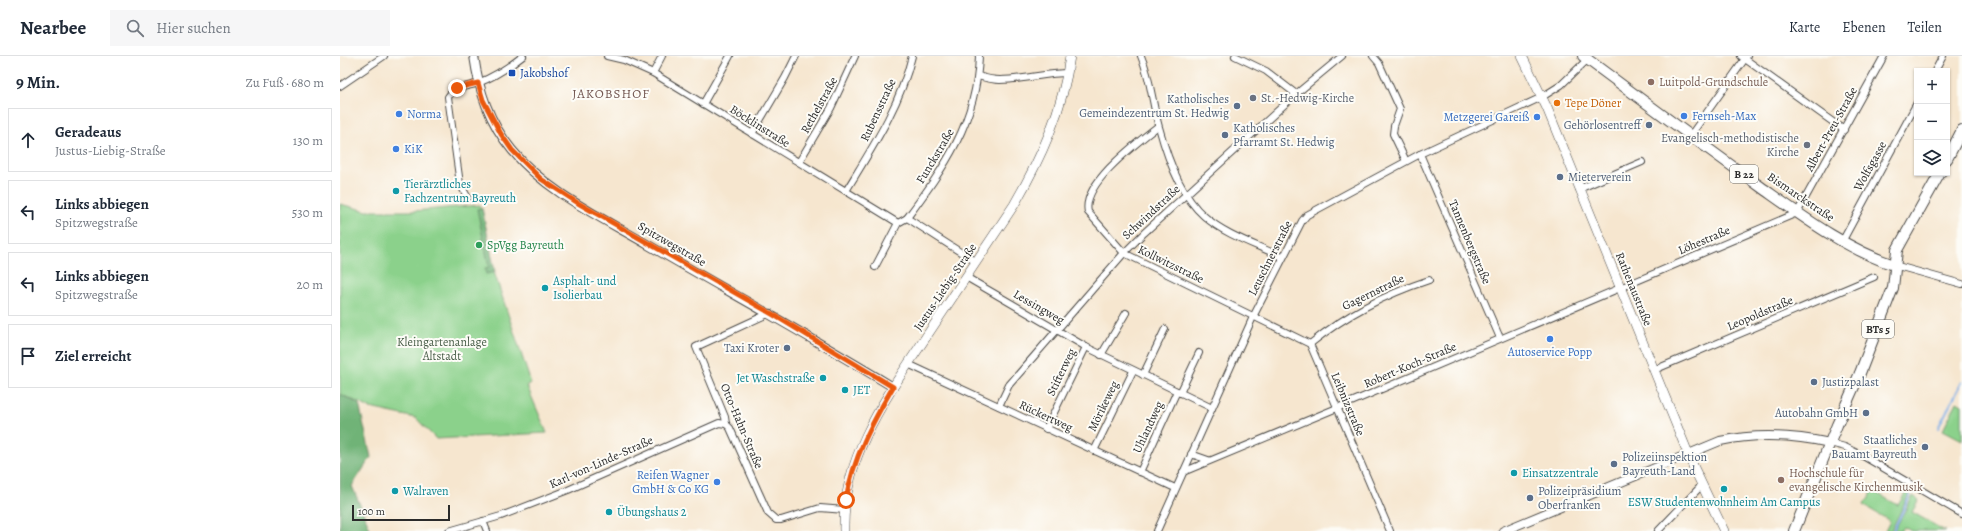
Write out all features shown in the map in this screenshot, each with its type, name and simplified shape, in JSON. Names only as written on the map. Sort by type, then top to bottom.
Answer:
[{"type":"main road","name":"Justus-Liebig-Straße","points":[[844,531],[848,487],[856,460],[871,424],[908,364],[1014,205],[1041,155],[1060,104],[1068,73],[1070,56]]},
{"type":"main road","name":"Rathenaustraße","points":[[1522,56],[1542,97],[1688,454],[1724,531]]},
{"type":"main road","name":"Bismarckstraße","points":[[1587,57],[1690,136],[1797,212],[1843,240],[1894,266]]},
{"type":"main road","points":[[1950,154],[1962,130]]},
{"type":"main road","points":[[1894,266],[1897,250],[1938,176]]},
{"type":"main road","name":"BTs 5","points":[[1830,443],[1878,330],[1894,288],[1894,266]]},
{"type":"main road","points":[[1794,531],[1830,443]]},
{"type":"street","points":[[340,86],[384,56]]},
{"type":"street","name":"Spitzwegstraße","points":[[474,56],[478,83],[483,100],[501,134],[512,150],[541,179],[585,207],[770,313],[893,387]]},
{"type":"street","points":[[468,198],[460,184],[448,97],[457,88],[478,83],[507,69],[523,56]]},
{"type":"street","name":"Böcklinstraße","points":[[607,56],[624,60],[653,73],[898,223]]},
{"type":"street","points":[[653,73],[662,56]]},
{"type":"street","points":[[703,104],[730,56]]},
{"type":"street","points":[[752,134],[785,78],[796,56]]},
{"type":"street","name":"Rethelstraße","points":[[799,162],[834,102],[855,56]]},
{"type":"street","name":"Rubensstraße","points":[[846,191],[882,133],[900,93],[912,56]]},
{"type":"street","name":"Funckstraße","points":[[907,218],[939,175],[959,141],[972,102],[978,76],[979,56]]},
{"type":"street","points":[[1141,56],[1152,93],[1158,126],[1166,150],[1186,194],[1205,217],[1222,228],[1282,258]]},
{"type":"street","points":[[1235,56],[1266,71],[1296,94]]},
{"type":"street","name":"Schwindstraße","points":[[999,406],[1009,385],[1124,253],[1186,194],[1296,94],[1342,56]]},
{"type":"street","points":[[1373,56],[1378,63],[1400,109],[1393,134],[1406,161]]},
{"type":"street","name":"Albert-Preu-Straße","points":[[1797,212],[1884,56]]},
{"type":"street","points":[[1937,68],[1943,56]]},
{"type":"street","name":"Leuschnerstraße","points":[[1157,531],[1253,317],[1282,258],[1302,221],[1307,215],[1406,161],[1542,97],[1561,84],[1587,57]]},
{"type":"street","points":[[1690,136],[1744,57],[1844,130]]},
{"type":"street","points":[[978,76],[998,80],[1029,78],[1053,73],[1068,73]]},
{"type":"street","name":"Wolfsgasse","points":[[1843,240],[1916,104]]},
{"type":"street","name":"Kollwitzstraße","points":[[1158,126],[1120,158],[1102,178],[1088,200],[1088,212],[1124,253],[1253,317]]},
{"type":"street","name":"Tannenbergstraße","points":[[1420,154],[1500,338]]},
{"type":"street","points":[[1580,189],[1642,162]]},
{"type":"street","name":"Löhestraße","points":[[1620,288],[1797,212]]},
{"type":"street","points":[[875,267],[898,223],[907,218],[976,262]]},
{"type":"street","points":[[1894,266],[1962,284]]},
{"type":"street","name":"Lessingweg","points":[[966,277],[1101,355],[1212,408]]},
{"type":"street","name":"Leopoldstraße","points":[[1654,370],[1874,277]]},
{"type":"street","name":"Gagernstraße","points":[[1310,344],[1357,310],[1379,299],[1429,280]]},
{"type":"street","name":"Robert-Koch-Straße","points":[[1183,472],[1208,460],[1338,408],[1620,288]]},
{"type":"street","name":"Otto-Hahn-Straße","points":[[770,313],[696,347],[725,417],[726,424],[730,428],[766,510],[771,517],[781,520],[820,508],[845,510]]},
{"type":"street","points":[[1101,355],[1126,313]]},
{"type":"street","points":[[1253,317],[1310,344]]},
{"type":"street","points":[[1143,375],[1165,329]]},
{"type":"street","name":"Leibnizstraße","points":[[1310,344],[1390,531]]},
{"type":"street","name":"Stifterweg","points":[[1046,428],[1086,347]]},
{"type":"street","points":[[1178,392],[1199,353]]},
{"type":"street","name":"Rückertweg","points":[[908,364],[1175,488]]},
{"type":"street","name":"Mörikeweg","points":[[1094,451],[1133,370]]},
{"type":"street","name":"Uhlandweg","points":[[1140,472],[1178,392]]},
{"type":"street","name":"Karl-von-Linde-Straße","points":[[449,531],[501,516],[585,483],[719,423],[726,424]]},
{"type":"street","points":[[1503,531],[1720,441],[1739,437],[1793,436],[1845,447],[1962,514]]},
{"type":"street","points":[[1191,454],[1208,460]]},
{"type":"street","points":[[1658,531],[1702,485]]},
{"type":"street","points":[[483,521],[487,531]]},
{"type":"green space","name":"Kleingartenanlage Altstadt","points":[[340,204],[367,211],[414,211],[480,205],[493,269],[531,383],[527,386],[547,433],[436,439],[416,418],[370,408],[340,394]]},
{"type":"green space","points":[[482,208],[495,272],[486,274],[485,268],[489,267],[477,209]]},
{"type":"green space","points":[[340,394],[359,404],[371,457],[352,486],[371,531],[340,531]]},
{"type":"green space","points":[[1957,402],[1962,405],[1962,440],[1943,430]]},
{"type":"green space","points":[[1871,490],[1898,505],[1906,492],[1909,494],[1891,531],[1885,531],[1890,521],[1863,505],[1869,498]]},
{"type":"green space","points":[[1913,496],[1919,500],[1912,512],[1945,531],[1911,531],[1904,527],[1901,531],[1894,531]]},
{"type":"waterway","points":[[1938,428],[1962,382]]},
{"type":"waterway","points":[[1893,531],[1910,496]]},
{"type":"place","name":"Jakobshof","points":[[512,73]]},
{"type":"place","name":"Luitpold-Grundschule","points":[[1651,82]]},
{"type":"place","name":"St.-Hedwig-Kirche","points":[[1253,98]]},
{"type":"place","name":"Tepe Döner","points":[[1557,103]]},
{"type":"place","name":"Katholisches Gemeindezentrum St. Hedwig","points":[[1237,106]]},
{"type":"place","name":"Norma","points":[[399,114]]},
{"type":"place","name":"Fernseh-Max","points":[[1684,116]]},
{"type":"place","name":"Metzgerei Gareiß","points":[[1537,117]]},
{"type":"place","name":"Gehörlosentreff","points":[[1649,125]]},
{"type":"place","name":"Katholisches Pfarramt St. Hedwig","points":[[1225,135]]},
{"type":"place","name":"Evangelisch-methodistische Kirche","points":[[1807,145]]},
{"type":"place","name":"KiK","points":[[396,149]]},
{"type":"place","name":"Mieterverein","points":[[1560,177]]},
{"type":"place","name":"Tierärztliches Fachzentrum Bayreuth","points":[[396,191]]},
{"type":"place","name":"SpVgg Bayreuth","points":[[479,245]]},
{"type":"place","name":"Asphalt- und Isolierbau","points":[[545,288]]},
{"type":"place","name":"Autoservice Popp","points":[[1550,339]]},
{"type":"place","name":"Taxi Kroter","points":[[787,348]]},
{"type":"place","name":"Jet Waschstraße","points":[[823,378]]},
{"type":"place","name":"Justizpalast","points":[[1814,382]]},
{"type":"place","name":"JET","points":[[845,390]]},
{"type":"place","name":"Autobahn GmbH","points":[[1866,413]]},
{"type":"place","name":"Staatliches Bauamt Bayreuth","points":[[1925,447]]},
{"type":"place","name":"Polizeiinspektion Bayreuth-Land","points":[[1614,464]]},
{"type":"place","name":"Einsatzzentrale","points":[[1514,473]]},
{"type":"place","name":"Hochschule für evangelische Kirchenmusik","points":[[1781,480]]},
{"type":"place","name":"Reifen Wagner GmbH & Co KG","points":[[717,482]]},
{"type":"place","name":"ESW Studentenwohnheim Am Campus","points":[[1724,489]]},
{"type":"place","name":"Walraven","points":[[395,491]]},
{"type":"place","name":"Polizeipräsidium Oberfranken","points":[[1530,498]]},
{"type":"place","name":"Übungshaus 2","points":[[609,512]]},
{"type":"district","name":"JAKOBSHOF","points":[[611,93]]},
{"type":"route","points":[[457,88],[478,83],[483,100],[501,134],[512,150],[541,179],[578,203],[774,315],[893,387],[871,424],[856,460],[848,487],[846,500]]}]
